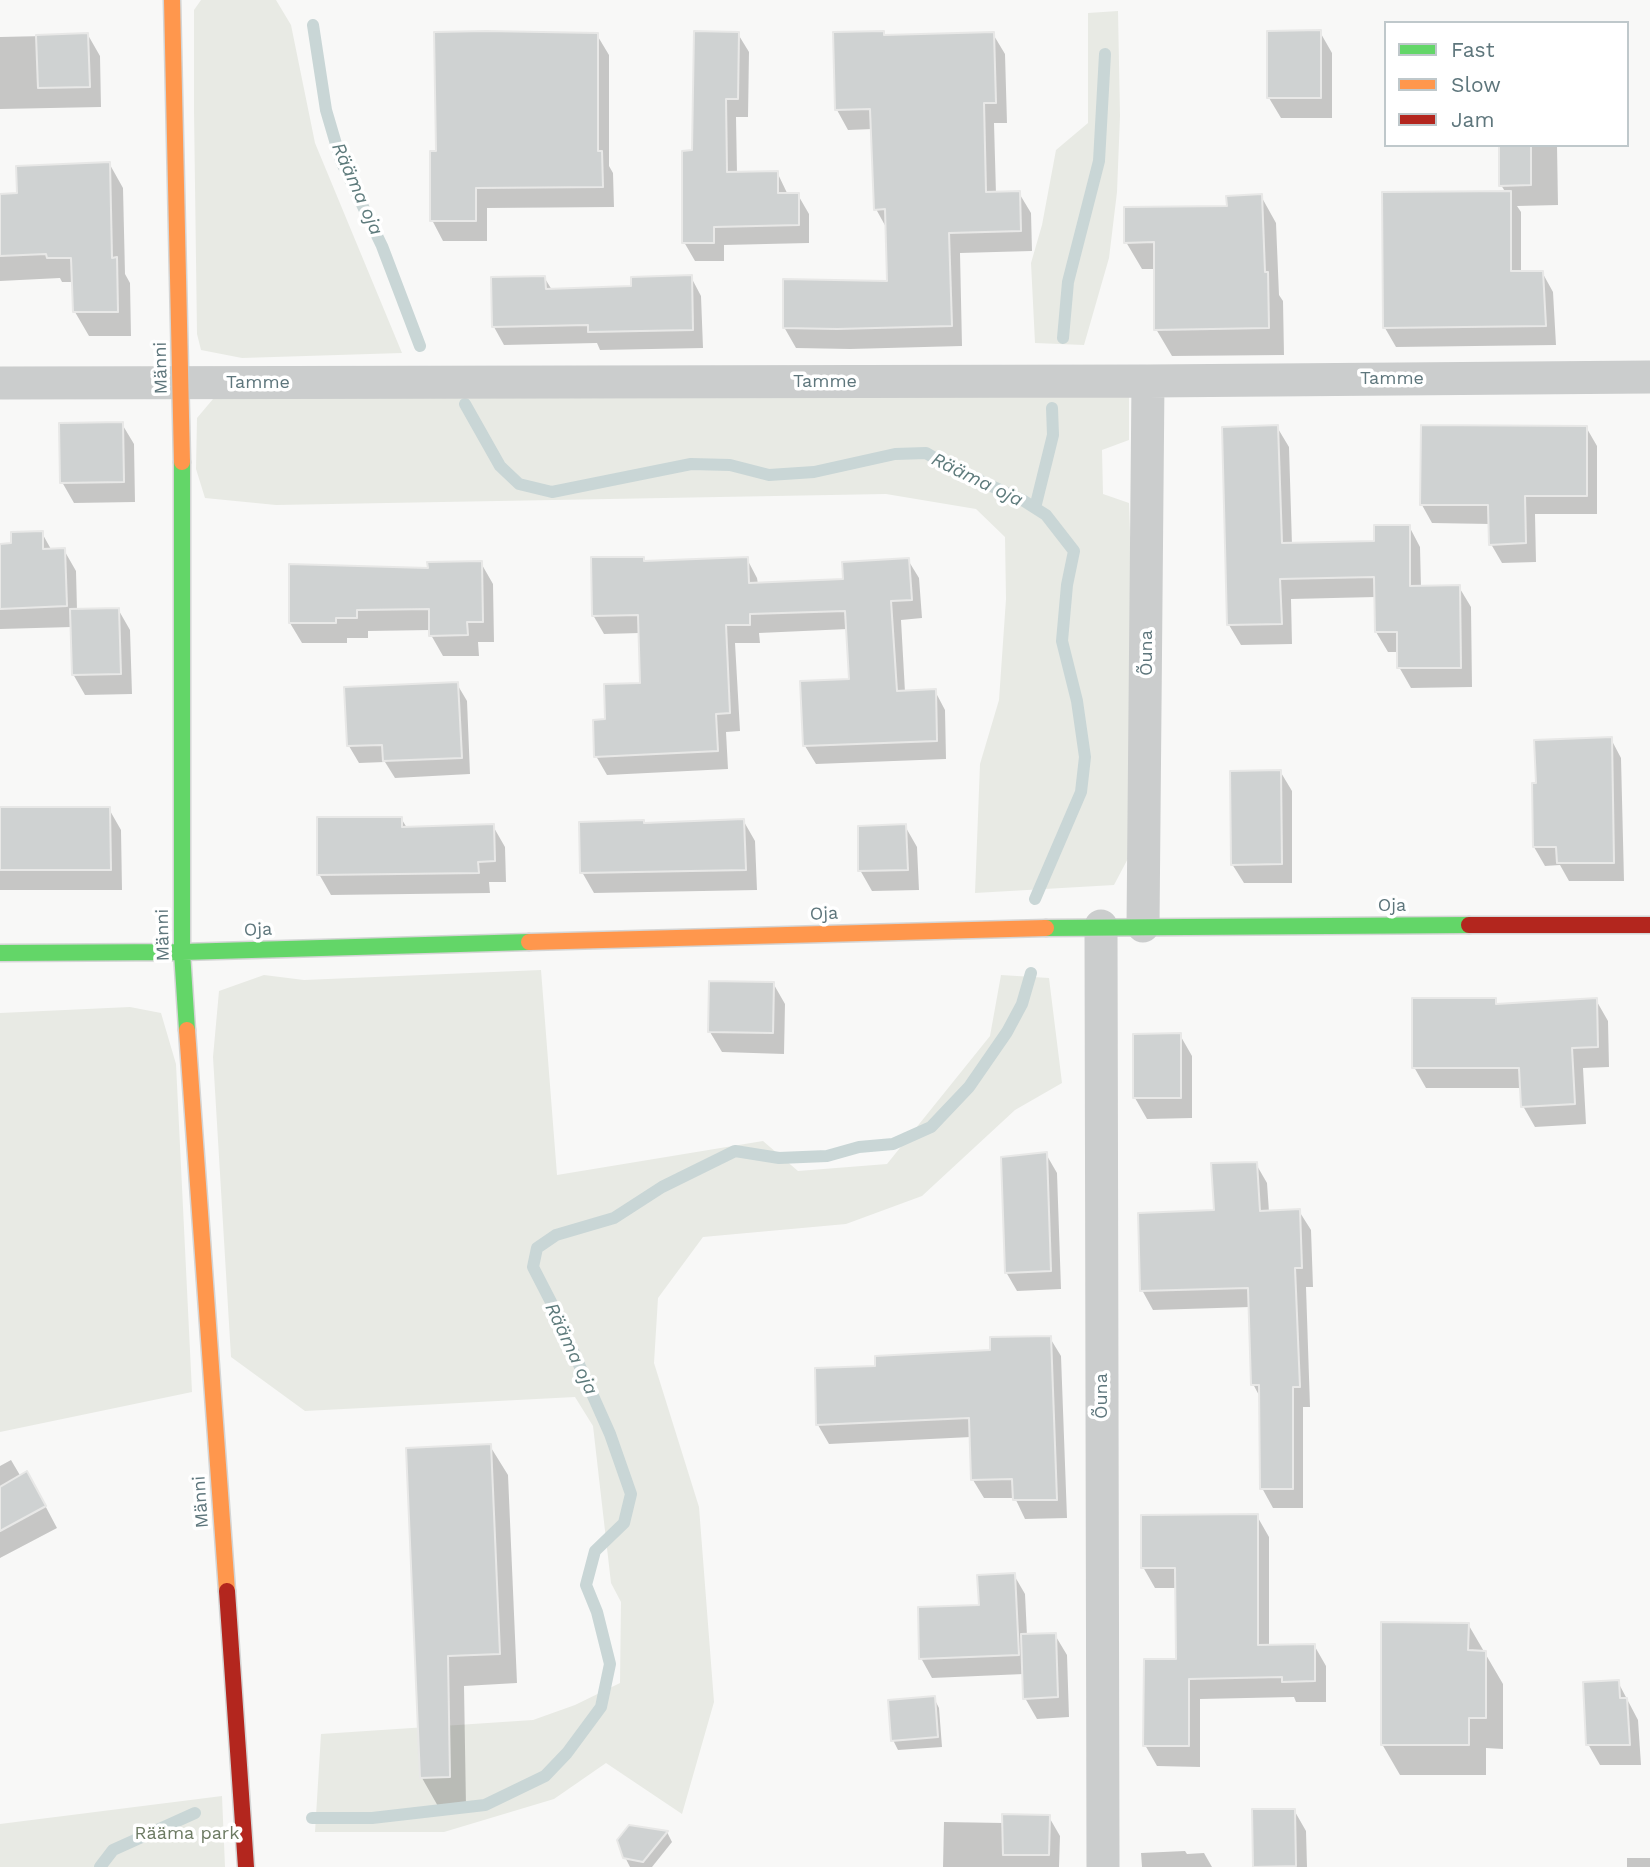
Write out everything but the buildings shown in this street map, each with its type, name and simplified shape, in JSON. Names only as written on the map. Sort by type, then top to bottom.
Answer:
[{"type":"street","name":"Männi","points":[[172,0],[181,383],[182,952],[246,1867]]},
{"type":"street","name":"Tamme","points":[[0,383],[1148,381],[1650,377]]},
{"type":"street","name":"Õuna","points":[[1143,926],[1148,381]]},
{"type":"street","name":"Oja","points":[[0,953],[182,952],[1101,926],[1650,925]]},
{"type":"street","name":"Õuna","points":[[1101,926],[1103,1867]]},
{"type":"green space","points":[[201,0],[276,0],[291,25],[315,143],[402,353],[242,358],[201,350],[197,334],[194,10]]},
{"type":"green space","points":[[1118,11],[1120,116],[1117,192],[1109,258],[1084,345],[1035,343],[1031,263],[1042,225],[1056,150],[1088,123],[1088,13]]},
{"type":"green space","points":[[1129,390],[1129,440],[1102,450],[1103,494],[1129,503],[1138,762],[1133,849],[1114,885],[975,893],[980,764],[999,700],[1006,599],[1005,537],[976,509],[886,494],[276,505],[205,498],[196,469],[197,418],[213,399],[258,394]]},
{"type":"green space","points":[[541,970],[557,1175],[763,1141],[798,1171],[887,1164],[990,1036],[1001,975],[1049,978],[1062,1083],[1015,1110],[922,1196],[846,1224],[703,1237],[658,1298],[654,1363],[699,1507],[714,1702],[682,1814],[606,1763],[554,1799],[444,1832],[315,1832],[321,1734],[533,1720],[575,1705],[620,1683],[621,1602],[611,1583],[593,1426],[575,1397],[305,1411],[231,1357],[213,1057],[219,991],[264,975],[304,980]]},
{"type":"green space","points":[[130,1007],[161,1013],[176,1064],[192,1392],[0,1432],[0,1013]]},
{"type":"green space","name":"Rääma park","points":[[222,1796],[225,1867],[0,1867],[0,1824]]},
{"type":"waterway","name":"Rääma oja","points":[[313,25],[326,110],[341,161],[382,246],[420,346]]},
{"type":"waterway","points":[[1063,338],[1068,282],[1099,161],[1105,54]]},
{"type":"waterway","name":"Rääma oja","points":[[465,404],[500,466],[519,484],[552,492],[691,464],[730,465],[769,475],[814,472],[895,454],[926,453],[1024,501],[1046,515],[1074,551],[1067,585],[1062,641],[1077,701],[1085,757],[1081,792],[1035,899]]},
{"type":"waterway","points":[[1035,508],[1053,435],[1052,408]]},
{"type":"waterway","name":"Rääma oja","points":[[312,1818],[372,1818],[485,1805],[545,1776],[567,1753],[601,1707],[610,1664],[597,1612],[586,1585],[595,1551],[624,1523],[631,1494],[610,1434],[533,1267],[537,1248],[556,1235],[614,1218],[662,1187],[735,1151],[779,1158],[827,1156],[859,1147],[893,1144],[931,1127],[969,1087],[1007,1032],[1022,1004],[1031,973]]},
{"type":"waterway","name":"Rääma oja","points":[[100,1867],[113,1850],[195,1813]]},
{"type":"traffic: fast","points":[[182,462],[182,952],[187,1030]]},
{"type":"traffic: fast","points":[[1046,928],[1469,925]]},
{"type":"traffic: fast","points":[[0,953],[182,952],[529,942]]},
{"type":"traffic: slow","points":[[172,0],[182,462]]},
{"type":"traffic: slow","points":[[529,942],[1046,928]]},
{"type":"traffic: slow","points":[[187,1030],[227,1591]]},
{"type":"traffic: jam","points":[[1469,925],[1650,925]]},
{"type":"traffic: jam","points":[[227,1591],[246,1867]]}]
